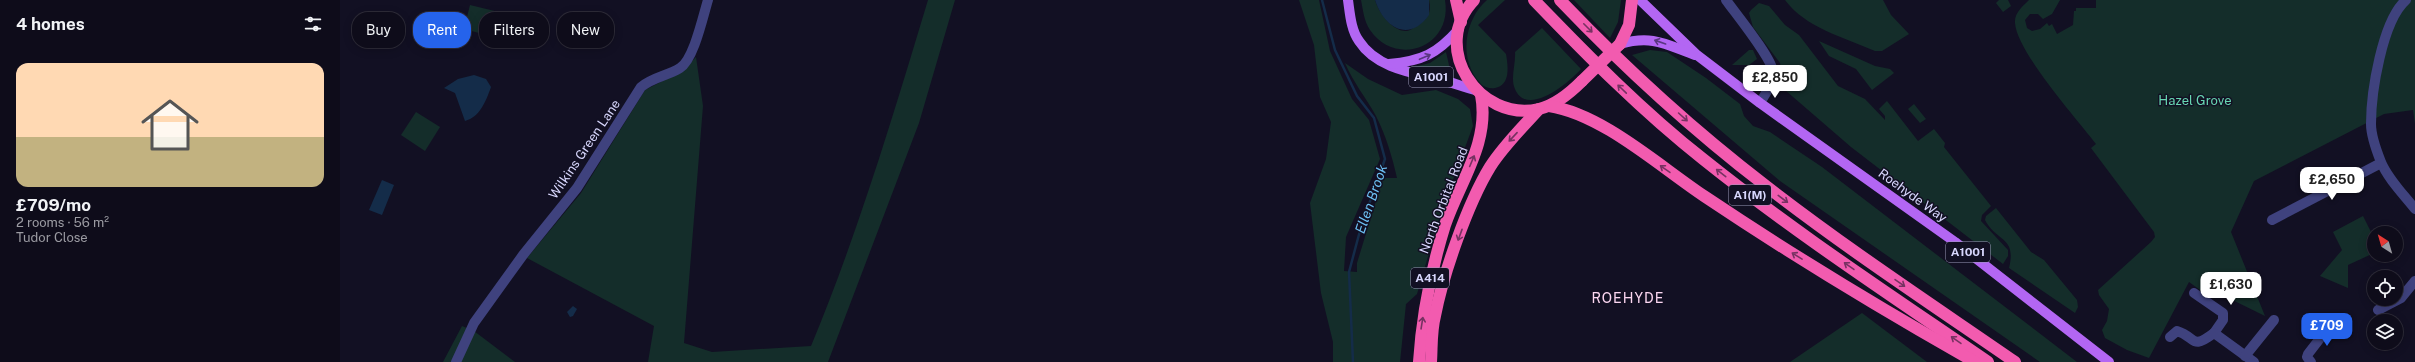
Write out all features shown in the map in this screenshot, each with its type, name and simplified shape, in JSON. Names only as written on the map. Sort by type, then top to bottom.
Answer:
[{"type":"highway","points":[[1456,0],[1460,25],[1457,48],[1461,68],[1478,92],[1509,109],[1544,107],[1564,108],[1593,120],[1704,196],[1800,258],[1975,362]]},
{"type":"highway","points":[[1460,25],[1474,0]]},
{"type":"highway","name":"A1(M)","points":[[1534,0],[1629,96],[1702,159],[1831,254],[1988,362]]},
{"type":"highway","name":"A1(M)","points":[[1560,0],[1634,74],[1706,137],[1765,185],[1825,231],[2014,362]]},
{"type":"highway","points":[[1544,107],[1582,82],[1620,44],[1629,25],[1632,0]]},
{"type":"highway","name":"North Orbital Road","points":[[1419,362],[1425,303],[1435,259],[1446,223],[1482,133],[1483,109],[1478,92]]},
{"type":"highway","name":"A414","points":[[1431,362],[1434,317],[1449,267],[1474,199],[1500,152],[1544,107]]},
{"type":"main road","name":"A1001","points":[[1348,0],[1353,30],[1358,41],[1373,56],[1410,74],[1434,78],[1478,92]]},
{"type":"main road","name":"Roehyde Way","points":[[1640,0],[1697,55],[1760,103],[1955,242],[2109,362]]},
{"type":"main road","name":"A1001","points":[[1387,64],[1413,62],[1431,55],[1446,44],[1460,25]]},
{"type":"main road","name":"Roehyde Way","points":[[1620,44],[1638,39],[1652,40],[1697,55]]},
{"type":"street","name":"Wilkins Green Lane","points":[[456,362],[474,323],[523,255],[577,188],[641,87],[650,79],[681,67],[690,55],[708,0]]},
{"type":"street","points":[[1726,0],[1768,59],[1773,72],[1771,83],[1760,103]]},
{"type":"street","points":[[2406,0],[2394,13],[2389,24],[2376,80],[2371,125],[2381,163],[2415,209]]},
{"type":"street","points":[[2272,220],[2381,163]]},
{"type":"street","points":[[2378,310],[2401,298],[2415,281]]},
{"type":"street","points":[[2170,338],[2177,331],[2194,342],[2200,342],[2214,333],[2224,320],[2223,313],[2194,293]]},
{"type":"street","points":[[2214,333],[2250,359],[2274,320]]},
{"type":"street","points":[[2311,362],[2307,357],[2308,354],[2325,332]]},
{"type":"green space","points":[[928,0],[955,0],[919,123],[828,362],[648,362],[654,326],[527,258],[581,193],[645,90],[682,71],[696,57],[703,106],[684,343],[712,352],[811,346],[844,261],[859,217],[888,131]]},
{"type":"green space","points":[[1299,0],[1319,0],[1330,51],[1352,99],[1369,120],[1380,159],[1346,237],[1344,271],[1357,272],[1357,263],[1383,178],[1397,178],[1380,124],[1345,63],[1368,79],[1402,95],[1436,90],[1458,99],[1470,109],[1473,126],[1441,212],[1417,294],[1406,304],[1400,362],[1333,362],[1333,342],[1321,293],[1310,203],[1326,159],[1331,122],[1320,97],[1314,45]]},
{"type":"green space","points":[[1361,0],[1375,0],[1379,10],[1386,20],[1391,25],[1401,30],[1409,31],[1428,16],[1430,9],[1429,0],[1445,0],[1445,16],[1440,30],[1432,40],[1420,47],[1407,50],[1394,48],[1381,42],[1370,30],[1365,19]]},
{"type":"green space","points":[[1487,0],[1505,0],[1478,25],[1506,54],[1508,69],[1506,79],[1504,83],[1495,88],[1487,88],[1481,84],[1469,64],[1467,52],[1467,40],[1473,18],[1479,8]]},
{"type":"green space","points":[[1574,0],[1621,0],[1618,22],[1610,38]]},
{"type":"green space","points":[[1785,0],[1883,0],[1891,15],[1909,34],[1882,51],[1875,51],[1814,25],[1803,18]]},
{"type":"green space","points":[[1999,0],[2008,0],[2011,6],[2003,12],[1996,3]]},
{"type":"green space","name":"Hazel Grove","points":[[2029,0],[2060,0],[2052,14],[2043,19],[2038,14],[2030,14],[2025,20],[2027,28],[2032,31],[2040,29],[2047,23],[2049,26],[2052,24],[2057,34],[2073,25],[2074,11],[2076,11],[2076,8],[2096,8],[2096,0],[2415,0],[2415,124],[2413,110],[2384,114],[2254,181],[2231,232],[2265,316],[2206,287],[2203,292],[2189,282],[2149,358],[2127,350],[2105,338],[2102,330],[2107,321],[2109,309],[2099,295],[2098,290],[2151,242],[2155,237],[2154,232],[2091,148],[2096,144],[2049,85],[2026,50],[2018,35],[2015,19],[2019,10]]},
{"type":"green space","points":[[1759,3],[1769,6],[1785,25],[1799,35],[1838,86],[1865,99],[1885,120],[1885,116],[1879,109],[1887,101],[1918,141],[1934,129],[1945,143],[1944,147],[1991,206],[1982,215],[1981,221],[2008,250],[2008,256],[2003,264],[1851,147],[1785,90],[1780,63],[1753,27],[1749,13]]},
{"type":"green space","points":[[470,5],[499,12],[479,12],[479,33],[471,31],[471,12],[468,12]]},
{"type":"green space","points":[[1542,28],[1581,69],[1568,82],[1548,95],[1538,99],[1529,100],[1521,97],[1515,89],[1513,76],[1515,52]]},
{"type":"green space","points":[[1819,41],[1875,66],[1890,69],[1894,73],[1872,90],[1856,69],[1829,56]]},
{"type":"green space","points":[[1650,50],[1667,52],[1706,78],[1740,104],[1744,116],[1753,126],[1770,132],[1822,167],[2077,362],[2040,362],[1780,181],[1632,55]]},
{"type":"green space","points":[[1749,50],[1753,50],[1757,59],[1749,65],[1732,65]]},
{"type":"green space","points":[[1446,52],[1452,78],[1412,70],[1413,67],[1430,63]]},
{"type":"green space","points":[[1762,67],[1758,76],[1749,77],[1748,68]]},
{"type":"green space","points":[[1914,104],[1926,119],[1920,123],[1908,109]]},
{"type":"green space","points":[[416,112],[440,127],[425,151],[401,135]]},
{"type":"green space","points":[[1996,208],[2031,252],[2044,260],[2077,300],[2078,307],[2075,313],[2009,268],[2011,258],[2008,245],[1985,220],[1986,216]]},
{"type":"green space","points":[[2363,216],[2368,226],[2367,256],[2348,265],[2348,288],[2320,276],[2342,250],[2333,232]]},
{"type":"green space","points":[[1862,313],[1927,362],[1790,362]]},
{"type":"green space","points":[[462,326],[474,331],[515,362],[443,362]]},
{"type":"water","points":[[1375,0],[1429,0],[1429,15],[1421,24],[1405,30],[1391,24],[1384,18]]},
{"type":"water","points":[[474,75],[486,79],[491,87],[482,108],[475,116],[465,121],[455,93],[444,88],[458,79]]},
{"type":"water","points":[[382,180],[394,185],[382,215],[369,210]]},
{"type":"water","points":[[573,306],[577,309],[573,316],[570,317],[567,312]]},
{"type":"waterway","name":"Ellen Brook","points":[[1322,0],[1335,50],[1357,96],[1374,118],[1385,159],[1361,227],[1349,272],[1353,362]]},
{"type":"district","name":"ROEHYDE","points":[[1628,298]]}]
